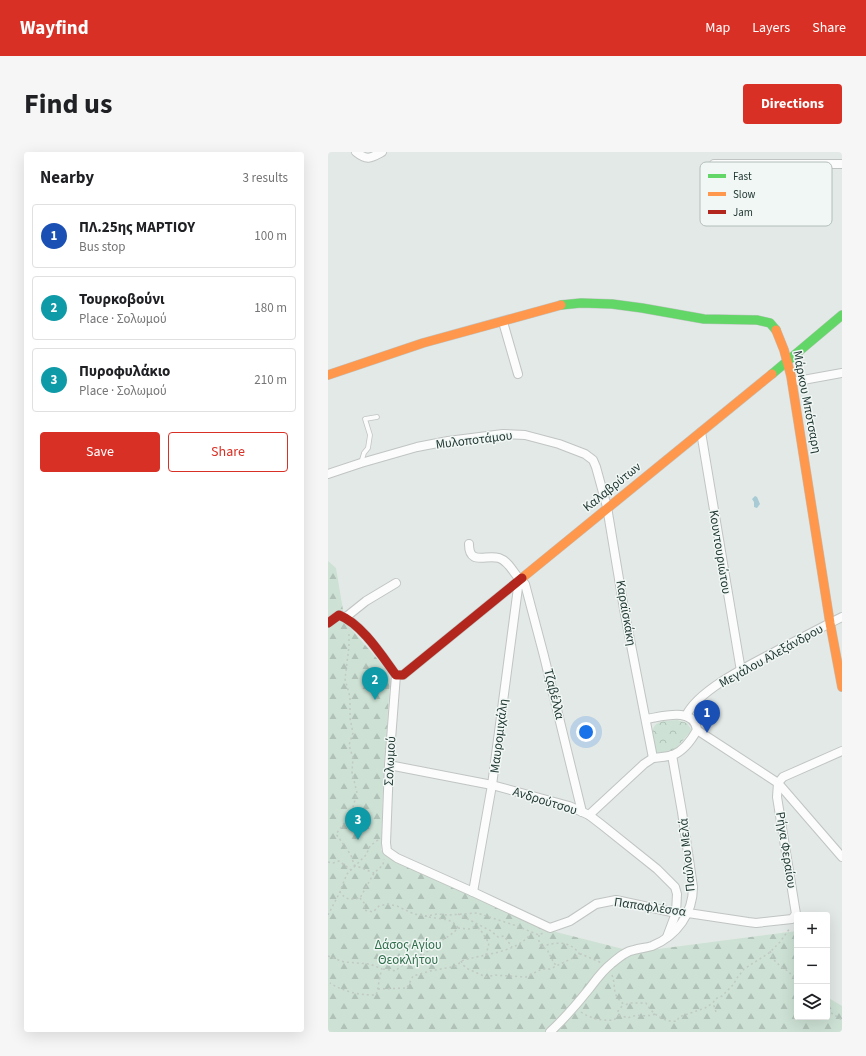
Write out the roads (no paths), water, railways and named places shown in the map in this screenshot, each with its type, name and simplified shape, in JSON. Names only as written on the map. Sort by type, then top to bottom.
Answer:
[{"type":"street","points":[[356,152],[362,157],[369,158],[382,152]]},
{"type":"street","name":"Μάρκου Μπότσαρη","points":[[328,375],[438,338],[503,322],[557,306],[594,303],[644,308],[703,319],[767,321],[772,324],[777,331],[788,360],[830,623],[842,687]]},
{"type":"street","name":"Καλαβρύτων","points":[[396,675],[403,675],[842,315]]},
{"type":"street","points":[[503,322],[518,374]]},
{"type":"street","points":[[792,382],[842,373]]},
{"type":"street","name":"Κουντουριώτου","points":[[701,432],[740,671]]},
{"type":"street","name":"Μυλοποτάμου","points":[[328,474],[417,447],[448,441],[503,434],[525,435],[559,444],[586,454],[593,460],[608,507]]},
{"type":"street","name":"Καραϊσκάκη","points":[[608,507],[624,609],[653,758]]},
{"type":"street","name":"Τζαβέλλα","points":[[468,544],[471,554],[475,557],[494,557],[505,561],[519,580],[525,584],[586,814]]},
{"type":"street","name":"Μαυρομιχάλη","points":[[474,892],[492,785],[519,580]]},
{"type":"street","points":[[349,620],[366,601],[396,583]]},
{"type":"street","points":[[328,623],[337,616],[341,615],[349,620],[396,675]]},
{"type":"street","name":"Μεγάλου Αλεξάνδρου","points":[[686,716],[692,705],[718,685],[740,671],[842,617]]},
{"type":"street","name":"Σολωμού","points":[[387,848],[386,834],[389,765],[396,675]]},
{"type":"street","points":[[646,719],[676,714],[686,716],[693,721],[697,730],[778,783],[842,857]]},
{"type":"street","points":[[586,814],[644,764],[653,758],[672,755],[680,750],[690,741],[697,730]]},
{"type":"street","points":[[778,783],[783,776],[842,751]]},
{"type":"street","name":"Παύλου Μελά","points":[[550,1032],[575,1006],[607,968],[625,953],[651,946],[667,937],[684,920],[688,913],[693,887],[672,755]]},
{"type":"street","name":"Ανδρούτσου","points":[[389,765],[492,785],[569,806],[586,814],[651,864],[674,885],[677,894],[676,913],[667,937]]},
{"type":"street","name":"Ρήγα Φεραίου","points":[[778,783],[777,796],[796,914],[793,918]]},
{"type":"street","name":"Παπαφλέσσα","points":[[387,848],[388,853],[397,858],[550,928],[570,921],[596,904],[616,900],[676,913],[688,913],[756,923],[793,918]]},
{"type":"lane","points":[[361,463],[368,448],[370,435],[365,419],[377,417]]},
{"type":"water","points":[[755,496],[760,504],[757,508],[754,507],[754,502],[752,499]]},
{"type":"place","name":"Τουρκοβούνι","points":[[375,700]]},
{"type":"place","name":"ΠΛ.25ης ΜΑΡΤΙΟΥ","points":[[707,733]]},
{"type":"place","name":"Πυροφυλάκιο","points":[[358,840]]},
{"type":"park label","name":"Δάσος Αγίου Θεοκλήτου","points":[[408,952]]}]
